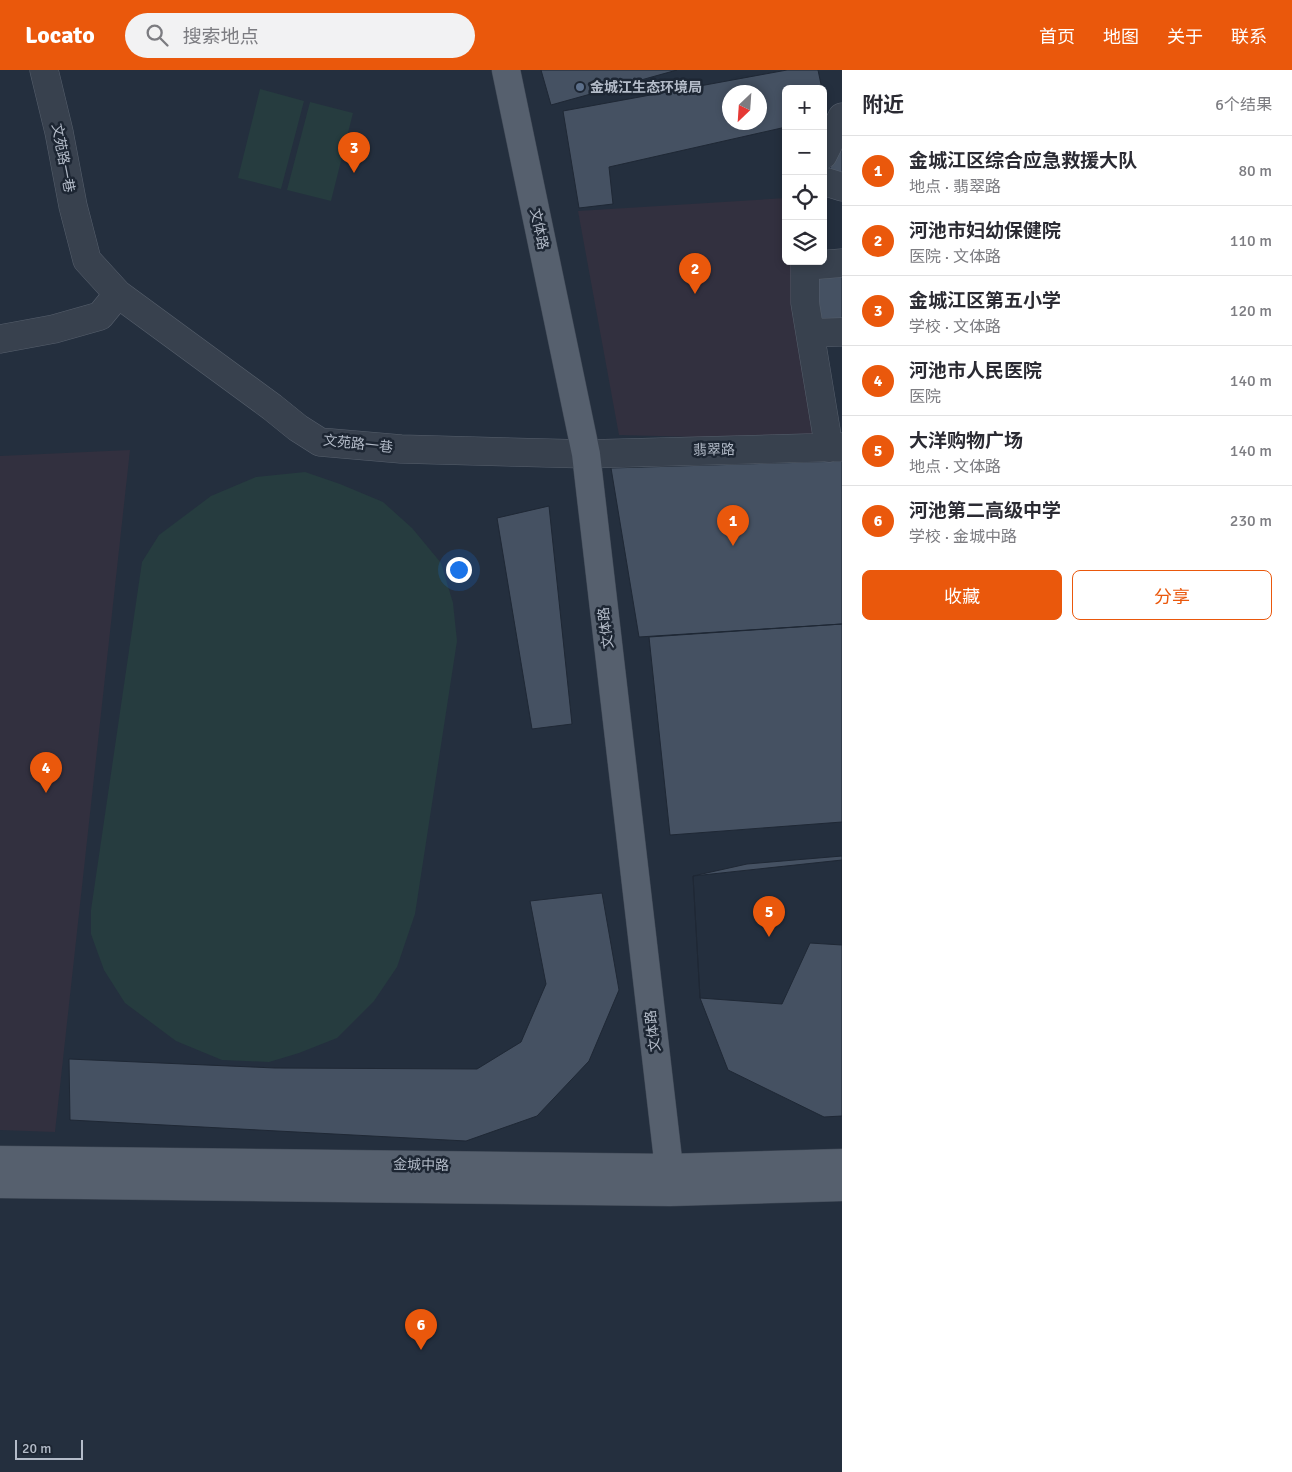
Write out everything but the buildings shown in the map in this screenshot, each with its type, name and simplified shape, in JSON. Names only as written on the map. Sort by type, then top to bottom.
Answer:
[{"type":"main road","name":"文体路","points":[[506,70],[586,454],[669,1180]]},
{"type":"main road","name":"金城中路","points":[[0,1160],[842,1187]]},
{"type":"main road","name":"金城中路","points":[[0,1184],[669,1180],[842,1163]]},
{"type":"street","name":"文苑路一巷","points":[[44,70],[59,132],[73,206],[87,260],[118,294],[298,428],[320,442],[401,449],[586,454]]},
{"type":"street","points":[[827,147],[842,116]]},
{"type":"street","points":[[827,183],[842,187]]},
{"type":"street","points":[[827,263],[842,263]]},
{"type":"street","points":[[805,265],[805,303],[810,334],[835,447]]},
{"type":"street","points":[[0,339],[54,329],[100,316],[118,294]]},
{"type":"street","points":[[810,334],[842,332]]},
{"type":"street","name":"翡翠路","points":[[586,454],[835,447]]},
{"type":"shaded area","points":[[782,198],[782,265],[795,265],[799,328],[813,440],[619,435],[578,211]]},
{"type":"shaded area","points":[[130,450],[55,1132],[0,1130],[0,456]]},
{"type":"green space","points":[[260,89],[304,101],[281,189],[238,178]]},
{"type":"green space","points":[[310,102],[353,113],[331,201],[287,190]]},
{"type":"green space","points":[[305,472],[383,502],[412,528],[441,563],[453,603],[457,641],[415,914],[397,967],[374,1001],[337,1038],[269,1062],[222,1060],[176,1041],[125,1003],[104,970],[91,934],[91,910],[142,562],[159,535],[211,496],[256,477]]},
{"type":"place","name":"金城江生态环境局","points":[[580,87]]},
{"type":"place","name":"金城江区第五小学","points":[[354,173]]},
{"type":"place","name":"河池市妇幼保健院","points":[[695,294]]},
{"type":"place","name":"金城江区综合应急救援大队","points":[[733,546]]},
{"type":"place","name":"河池市人民医院","points":[[46,793]]},
{"type":"place","name":"大洋购物广场","points":[[769,937]]},
{"type":"place","name":"河池第二高级中学","points":[[421,1350]]}]
